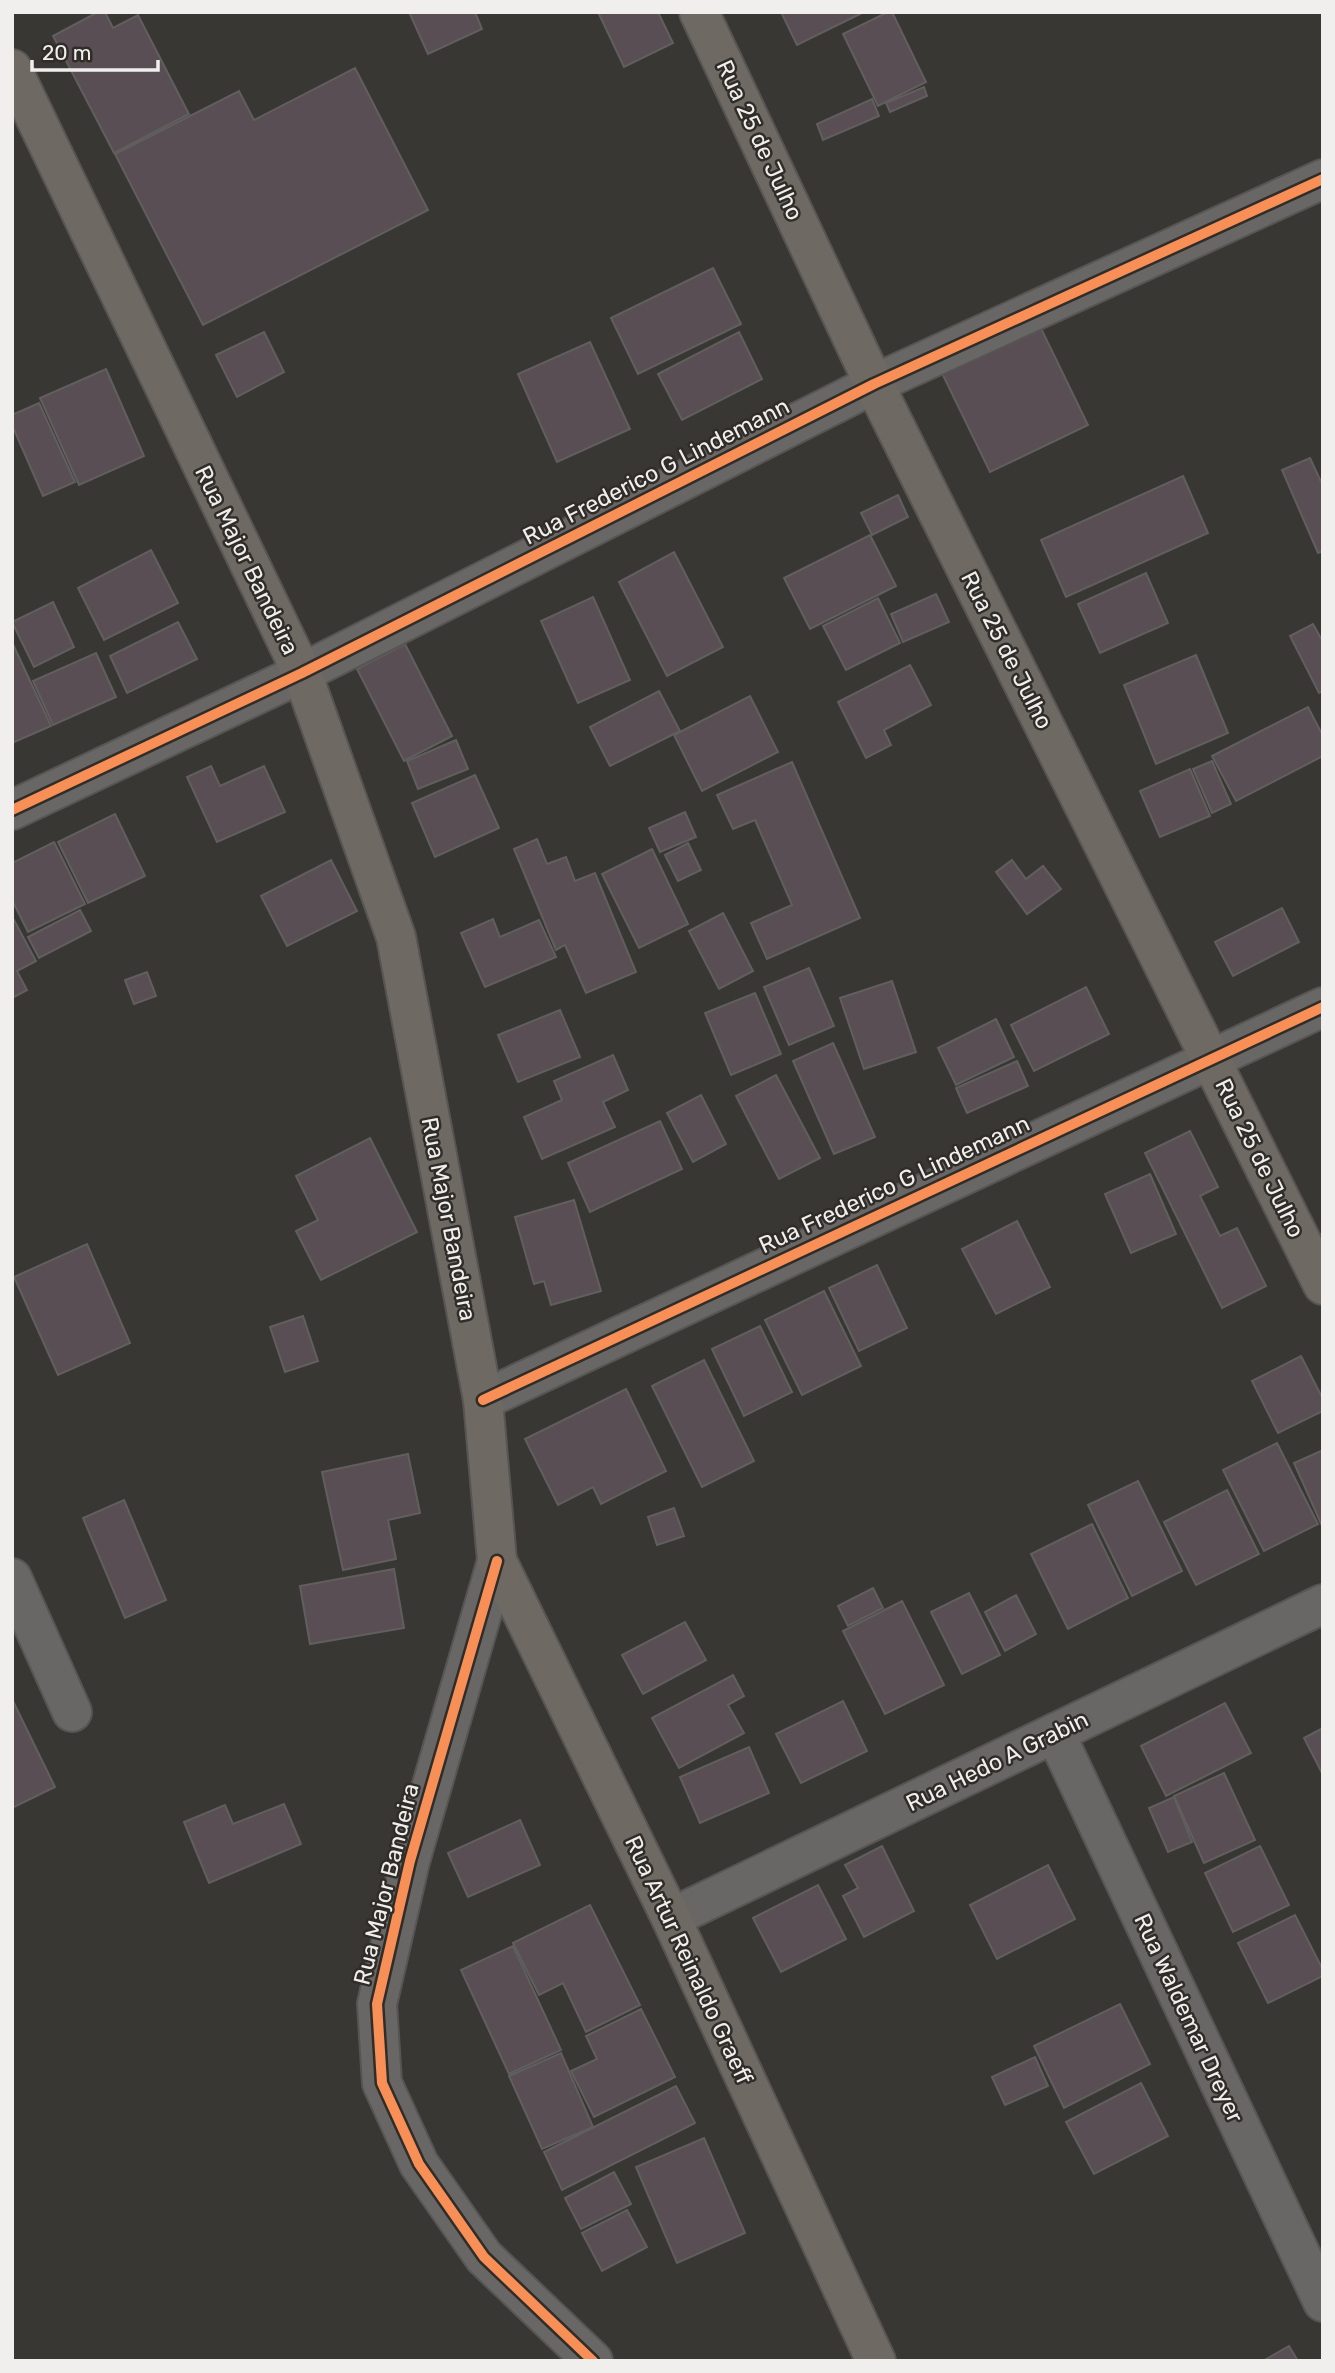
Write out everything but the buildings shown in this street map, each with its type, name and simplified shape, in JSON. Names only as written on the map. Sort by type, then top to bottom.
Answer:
[{"type":"main road","name":"Rua 25 de Julho","points":[[699,12],[874,384],[1323,1285]]},
{"type":"main road","name":"Rua Major Bandeira","points":[[12,69],[302,673],[396,937],[483,1400],[497,1561]]},
{"type":"main road","name":"Rua Artur Reinaldo Graeff","points":[[497,1561],[671,1918],[876,2361]]},
{"type":"street","name":"Rua Frederico G Lindemann","points":[[12,810],[302,673],[874,384],[1323,180]]},
{"type":"street","name":"Rua Frederico G Lindemann","points":[[483,1400],[1323,1007]]},
{"type":"street","name":"Rua Major Bandeira","points":[[497,1561],[410,1861],[377,2004],[382,2083],[419,2164],[484,2257],[593,2361]]},
{"type":"street","points":[[12,1578],[72,1712]]},
{"type":"street","name":"Rua Hedo A Grabin","points":[[671,1918],[1323,1604]]},
{"type":"street","name":"Rua Waldemar Dreyer","points":[[1055,1733],[1323,2302]]},
{"type":"cycle path","points":[[12,810],[302,673],[874,384],[1323,179]]},
{"type":"cycle path","points":[[483,1400],[1323,1007]]},
{"type":"cycle path","points":[[497,1561],[410,1861],[377,2004],[382,2083],[419,2164],[484,2257],[593,2361]]}]
